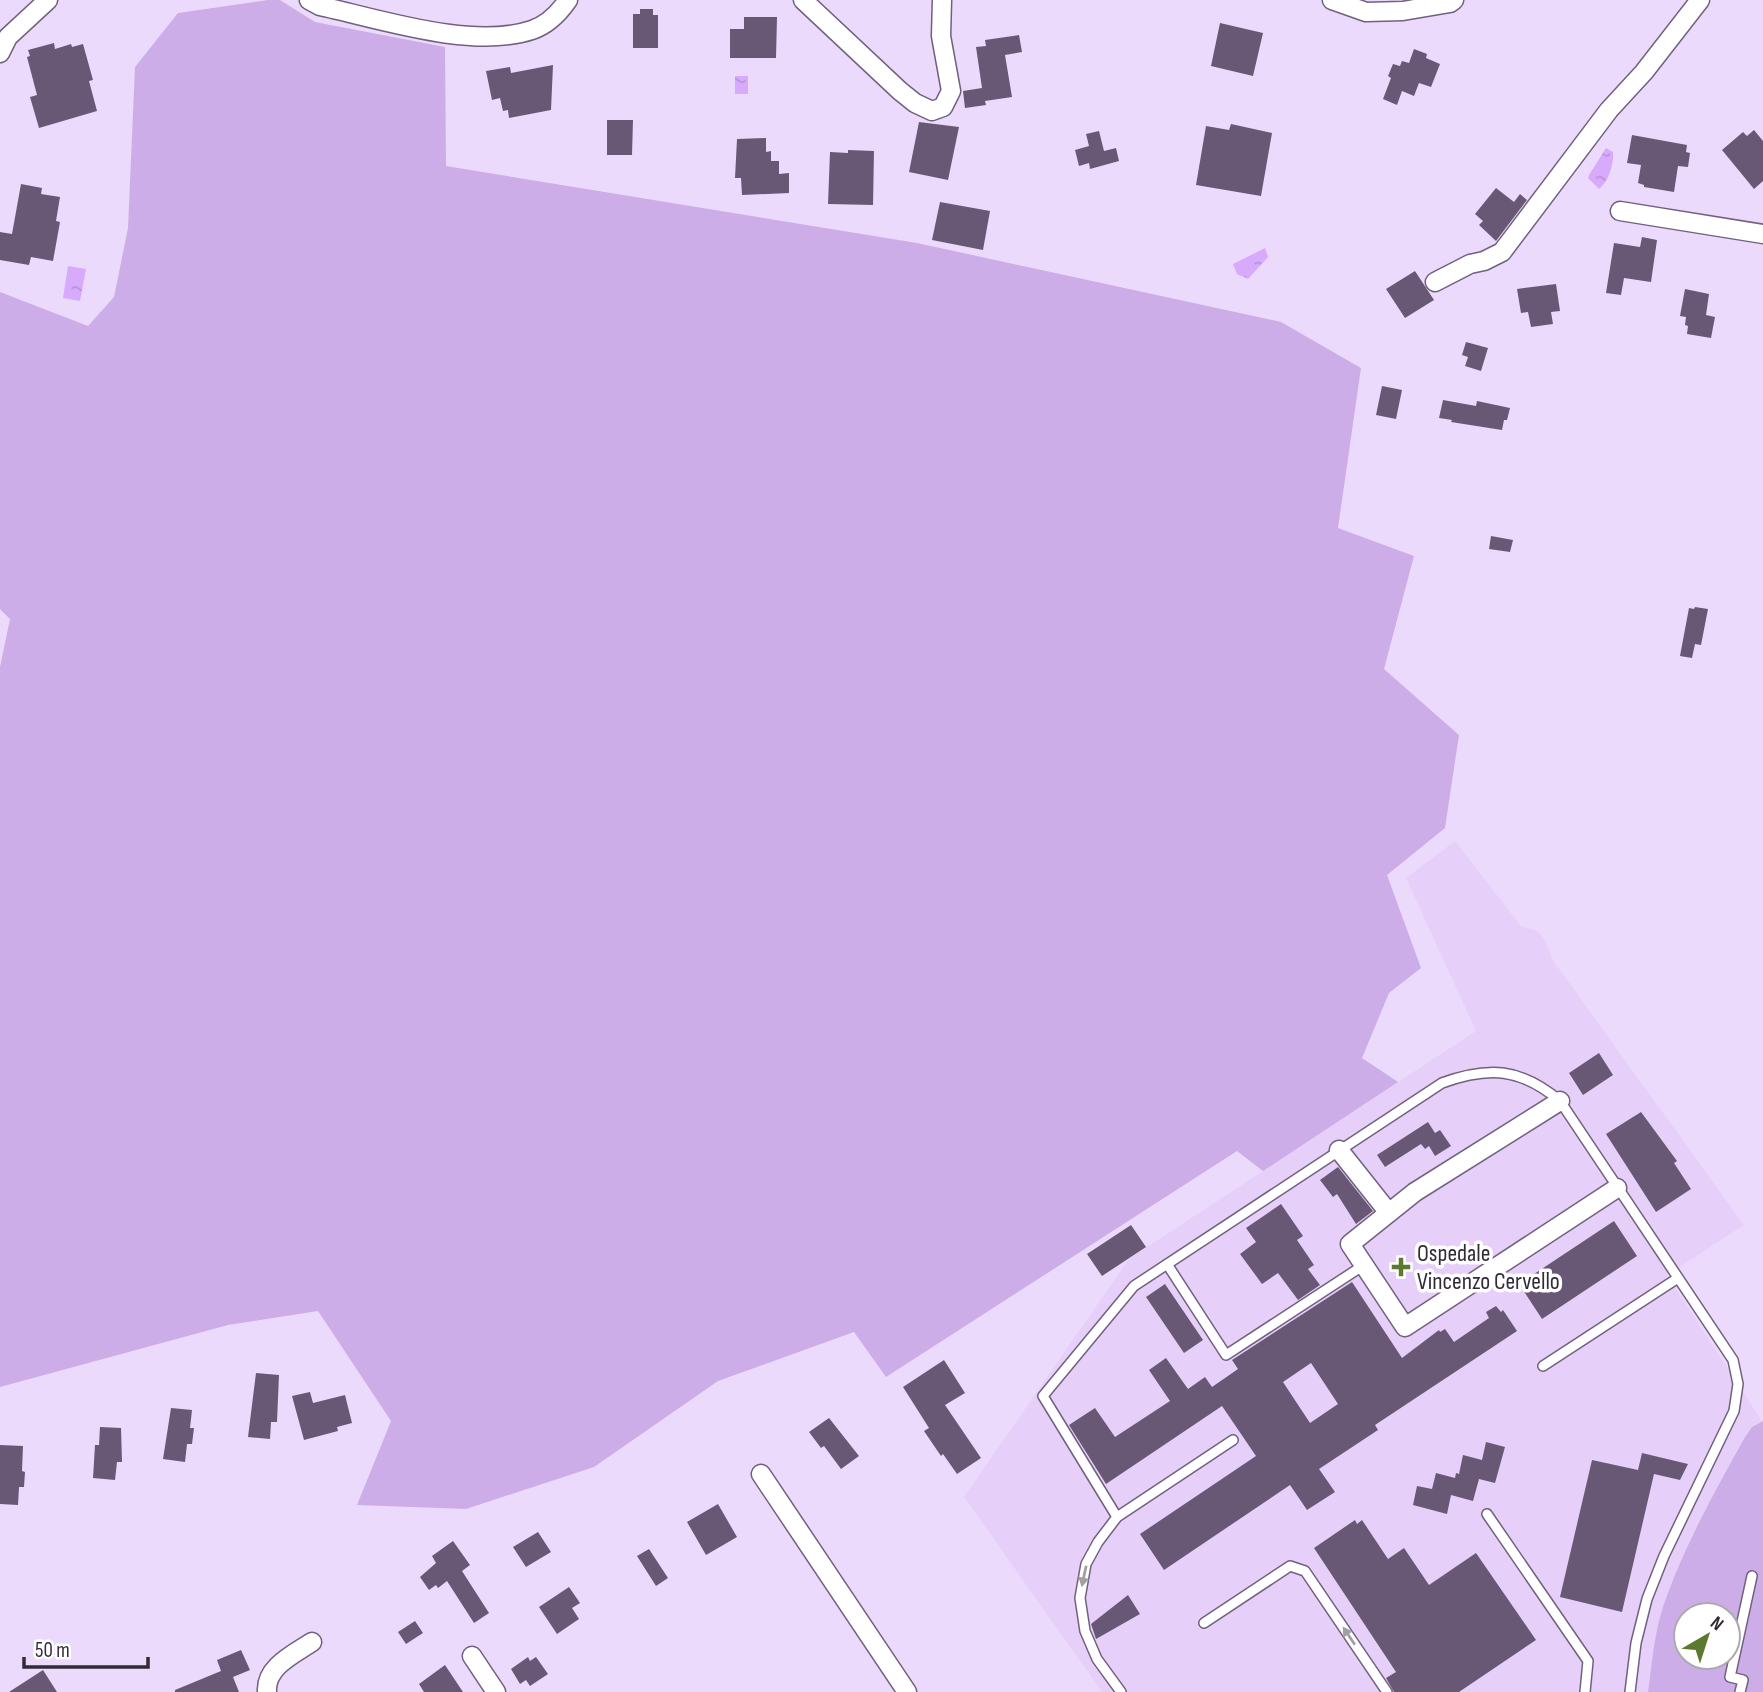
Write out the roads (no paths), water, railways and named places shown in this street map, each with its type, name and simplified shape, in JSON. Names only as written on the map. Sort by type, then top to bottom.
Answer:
[{"type":"street","points":[[0,53],[8,37],[48,0]]},
{"type":"street","points":[[309,0],[320,6],[396,23],[481,38],[534,30],[553,18],[568,0]]},
{"type":"street","points":[[803,0],[900,91],[915,103],[932,111],[943,107],[951,91],[941,36],[942,0]]},
{"type":"street","points":[[1332,0],[1366,12],[1402,11],[1450,3],[1454,0]]},
{"type":"street","points":[[1435,282],[1470,264],[1484,261],[1502,252],[1609,110],[1644,72],[1700,0]]},
{"type":"street","points":[[1620,211],[1759,229]]},
{"type":"street","points":[[1560,1101],[1415,1192],[1350,1244],[1405,1327],[1617,1188]]},
{"type":"street","points":[[1339,1150],[1389,1213]]},
{"type":"street","points":[[761,1475],[907,1692]]},
{"type":"street","points":[[267,1692],[266,1683],[273,1670],[312,1642]]},
{"type":"street","points":[[472,1656],[496,1692]]},
{"type":"lane","points":[[1117,1517],[1043,1396],[1134,1286],[1442,1083],[1470,1073],[1495,1071],[1518,1077],[1542,1086],[1560,1101],[1733,1360],[1738,1384],[1734,1411],[1664,1556],[1647,1599],[1636,1643],[1630,1692]]},
{"type":"lane","points":[[1167,1264],[1226,1355],[1364,1265]]},
{"type":"lane","points":[[1543,1366],[1678,1278]]},
{"type":"lane","points":[[1121,1692],[1097,1659],[1085,1631],[1080,1598],[1086,1564],[1117,1517],[1233,1440]]},
{"type":"lane","points":[[1487,1514],[1588,1661],[1585,1692]]},
{"type":"lane","points":[[1204,1623],[1290,1566],[1305,1571],[1387,1692]]},
{"type":"lane","points":[[1741,1692],[1743,1680],[1730,1677],[1752,1576]]},
{"type":"water","points":[[735,76],[748,76],[748,94],[735,94]]},
{"type":"water","points":[[1606,148],[1613,152],[1613,161],[1608,177],[1599,189],[1588,178]]},
{"type":"water","points":[[1265,248],[1268,257],[1248,279],[1237,274],[1233,264]]},
{"type":"water","points":[[68,266],[86,269],[80,301],[63,298]]},
{"type":"place","name":"Ospedale Vincenzo Cervello","points":[[1401,1267]]}]
